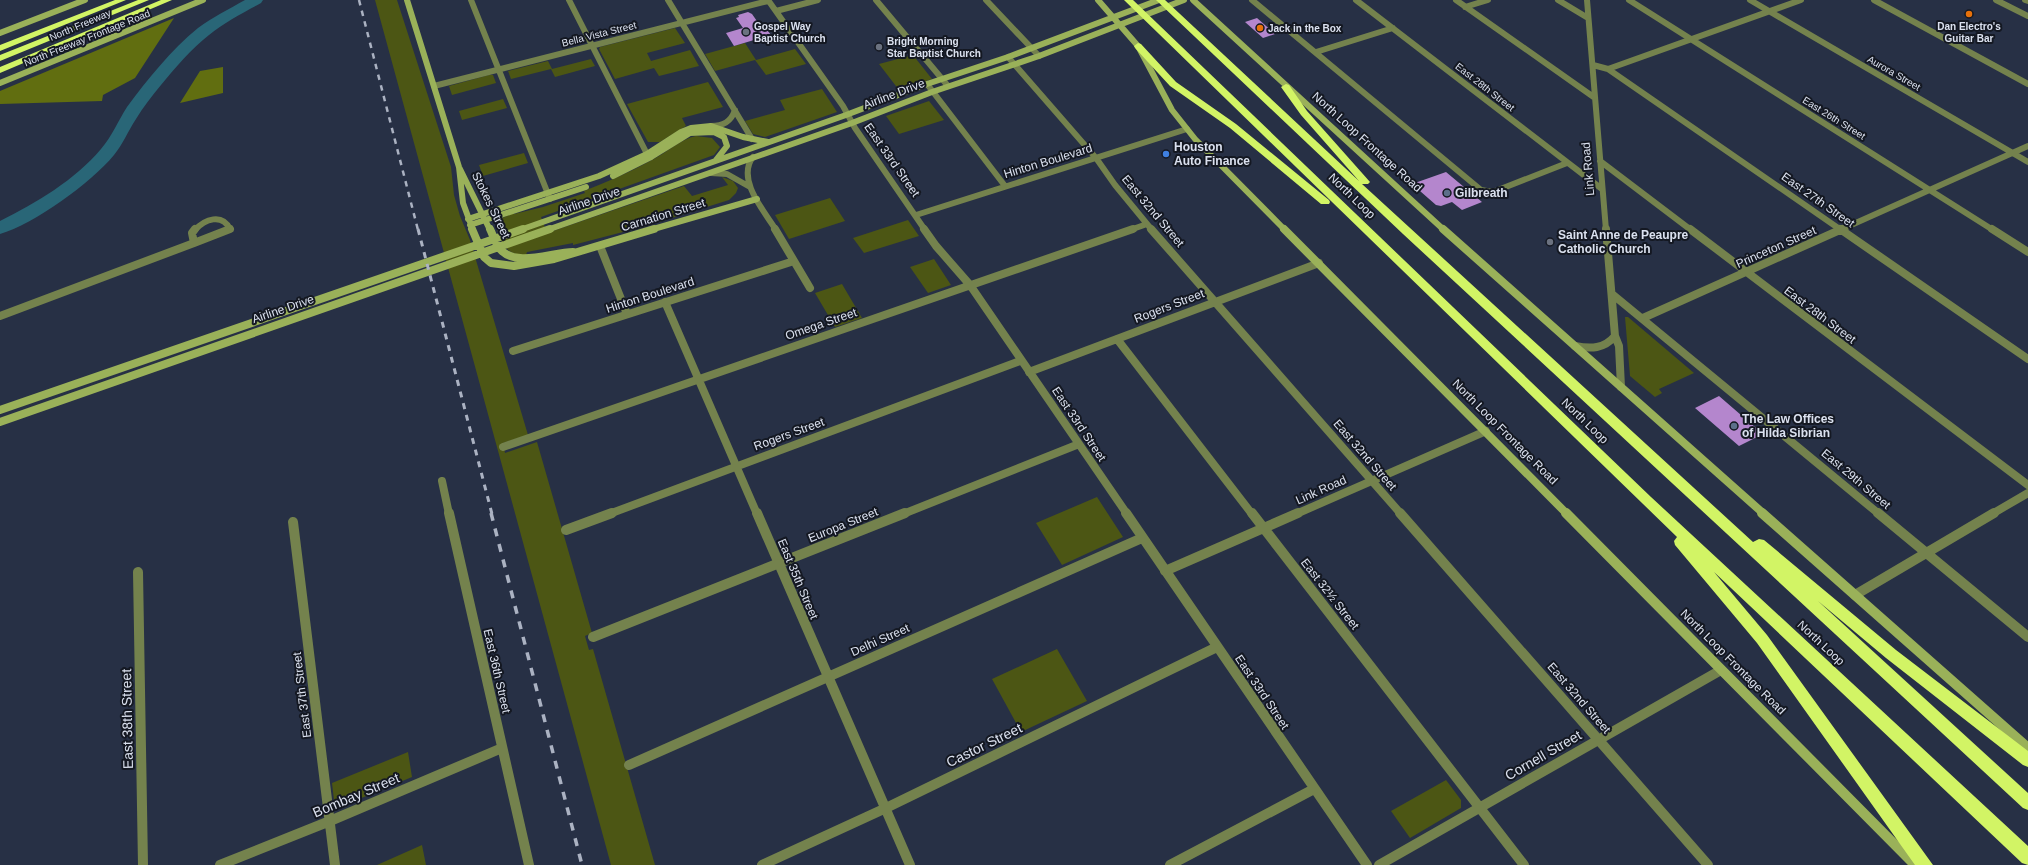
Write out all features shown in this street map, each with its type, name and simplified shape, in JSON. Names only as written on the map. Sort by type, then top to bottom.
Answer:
[{"type":"highway","name":"North Freeway","points":[[2,47],[122,0]]},
{"type":"highway","name":"North Freeway","points":[[0,58],[146,0]]},
{"type":"highway","name":"North Freeway","points":[[0,71],[168,0]]},
{"type":"highway","name":"North Loop","points":[[1128,0],[1647,501],[2028,857]]},
{"type":"highway","name":"North Loop","points":[[1160,0],[1407,232],[2028,803]]},
{"type":"highway","points":[[1138,46],[1173,84],[1232,126],[1392,256]]},
{"type":"highway","points":[[1286,87],[1304,113],[1407,232]]},
{"type":"highway","points":[[1651,456],[1891,654],[2028,760]]},
{"type":"highway","points":[[1647,501],[1762,639],[1925,865]]},
{"type":"main road","points":[[0,33],[85,0]]},
{"type":"main road","name":"North Freeway Frontage Road","points":[[0,83],[203,0]]},
{"type":"main road","name":"Stokes Street","points":[[407,0],[459,166],[499,248],[507,256],[523,259],[562,251],[574,252]]},
{"type":"main road","name":"North Loop Frontage Road","points":[[1098,0],[1138,46],[1166,100],[1187,129],[1915,865]]},
{"type":"main road","name":"Airline Drive","points":[[0,410],[714,162],[846,115],[927,84],[1032,49],[1160,0]]},
{"type":"main road","name":"Airline Drive","points":[[0,422],[852,123],[948,86],[1039,56],[1184,0]]},
{"type":"main road","name":"North Loop Frontage Road","points":[[1193,0],[1286,87],[1574,346],[2028,748]]},
{"type":"main road","name":"Airline Drive","points":[[649,156],[686,129],[710,126],[742,137],[769,142]]},
{"type":"main road","name":"Airline Drive","points":[[469,222],[617,175],[690,133],[714,132],[724,137],[727,146],[714,162]]},
{"type":"main road","name":"Stokes Street","points":[[459,166],[460,197],[484,257],[489,263],[499,267],[526,264],[565,256],[574,252]]},
{"type":"main road","name":"Carnation Street","points":[[574,252],[600,246],[757,199]]},
{"type":"street","points":[[471,0],[549,196]]},
{"type":"street","points":[[569,0],[649,156]]},
{"type":"street","points":[[668,0],[752,138]]},
{"type":"street","name":"Bella Vista Street","points":[[434,86],[592,44],[768,0]]},
{"type":"street","name":"East 33rd Street","points":[[768,0],[843,106],[846,115],[936,246],[970,286],[1367,865]]},
{"type":"street","points":[[776,11],[818,0]]},
{"type":"street","points":[[876,0],[948,86]]},
{"type":"street","points":[[986,0],[1039,56]]},
{"type":"street","points":[[1252,0],[1481,190],[1494,192],[1567,163]]},
{"type":"street","name":"East 28th Street","points":[[1356,0],[1602,189]]},
{"type":"street","points":[[1456,0],[1595,98]]},
{"type":"street","points":[[1465,7],[1488,0]]},
{"type":"street","points":[[1558,0],[1588,18]]},
{"type":"street","name":"Link Road","points":[[1586,0],[1593,64],[1615,336],[1618,346],[1621,387]]},
{"type":"street","name":"East 26th Street","points":[[1629,0],[2028,252]]},
{"type":"street","name":"Aurora Street","points":[[1750,0],[2028,162]]},
{"type":"street","points":[[1608,69],[1801,0]]},
{"type":"street","points":[[1874,0],[2028,84]]},
{"type":"street","points":[[1996,0],[2028,16]]},
{"type":"street","points":[[1316,52],[1393,28]]},
{"type":"street","name":"East 32nd Street","points":[[1008,57],[1096,158],[1115,186],[1147,224],[1216,301],[1708,865]]},
{"type":"street","name":"East 27th Street","points":[[1593,64],[1608,69],[2028,359]]},
{"type":"street","points":[[927,84],[1005,186]]},
{"type":"street","points":[[710,126],[719,126],[729,122],[733,118],[735,110]]},
{"type":"street","name":"Hinton Boulevard","points":[[916,215],[1187,129]]},
{"type":"street","name":"Princeton Street","points":[[1643,318],[2028,146]]},
{"type":"street","points":[[753,157],[747,164],[746,169],[750,187],[810,288]]},
{"type":"street","name":"East 28th Street","points":[[1600,161],[2028,485]]},
{"type":"street","points":[[704,174],[722,172],[734,176],[750,187]]},
{"type":"street","points":[[0,316],[194,243],[230,229],[224,219],[205,222],[199,225],[192,234],[194,243]]},
{"type":"street","name":"Omega Street","points":[[503,447],[1147,224]]},
{"type":"street","points":[[600,246],[627,314]]},
{"type":"street","name":"Hinton Boulevard","points":[[513,351],[794,261]]},
{"type":"street","name":"Rogers Street","points":[[1029,372],[1319,263]]},
{"type":"street","name":"East 29th Street","points":[[1612,294],[1926,552],[2028,638]]},
{"type":"street","name":"East 35th Street","points":[[664,302],[910,865]]},
{"type":"street","points":[[1574,346],[1600,348],[1611,342],[1615,336]]},
{"type":"street","name":"East 32½ Street","points":[[1118,339],[1524,865]]},
{"type":"street","name":"Rogers Street","points":[[566,530],[1020,361]]},
{"type":"street","name":"Link Road","points":[[1165,571],[1486,431]]},
{"type":"street","name":"Europa Street","points":[[593,637],[1079,444]]},
{"type":"street","name":"East 36th Street","points":[[442,481],[529,865]]},
{"type":"street","points":[[1855,595],[2028,493]]},
{"type":"street","name":"East 37th Street","points":[[294,522],[336,865]]},
{"type":"street","name":"Delhi Street","points":[[629,765],[1142,538]]},
{"type":"street","name":"East 38th Street","points":[[138,572],[143,865]]},
{"type":"street","name":"Castor Street","points":[[762,865],[886,808],[1217,647]]},
{"type":"street","name":"Cornell Street","points":[[1379,865],[1721,670]]},
{"type":"street","name":"Bombay Street","points":[[220,865],[330,821],[502,748]]},
{"type":"street","points":[[1170,865],[1314,788]]},
{"type":"green space","points":[[375,0],[397,0],[451,167],[454,195],[460,216],[470,240],[528,435],[503,443],[505,453],[537,442],[592,633],[585,636],[589,650],[593,649],[655,865],[611,865]]},
{"type":"green space","points":[[174,18],[135,78],[103,95],[102,101],[0,104],[0,91]]},
{"type":"green space","points":[[675,28],[685,43],[647,53],[651,61],[690,50],[699,66],[659,76],[654,68],[615,79],[599,49],[600,47]]},
{"type":"green space","points":[[745,43],[756,60],[795,49],[806,64],[766,75],[755,60],[715,71],[705,54]]},
{"type":"green space","points":[[913,55],[932,79],[899,90],[879,64]]},
{"type":"green space","points":[[591,59],[595,66],[555,77],[551,69],[511,79],[508,71],[548,61],[552,69]]},
{"type":"green space","points":[[223,67],[223,93],[180,103],[200,71]]},
{"type":"green space","points":[[493,75],[496,83],[452,95],[449,86]]},
{"type":"green space","points":[[708,82],[723,107],[682,118],[686,126],[660,142],[648,142],[627,104]]},
{"type":"green space","points":[[822,89],[837,112],[765,137],[753,134],[745,121],[785,110],[780,100]]},
{"type":"green space","points":[[503,99],[507,108],[462,120],[459,111]]},
{"type":"green space","points":[[929,101],[944,120],[899,134],[886,116]]},
{"type":"green space","points":[[696,136],[712,138],[720,147],[714,155],[541,217],[547,233],[684,186],[692,196],[728,185],[722,177],[733,181],[738,188],[736,193],[729,200],[646,226],[573,245],[573,243],[527,252],[526,255],[509,251],[502,243],[496,225],[500,219],[513,213],[543,207],[585,193],[584,191],[635,169],[685,140]]},
{"type":"green space","points":[[524,153],[528,163],[483,176],[479,165]]},
{"type":"green space","points":[[830,198],[845,221],[789,239],[775,215]]},
{"type":"green space","points":[[908,220],[919,236],[864,253],[853,238]]},
{"type":"green space","points":[[934,259],[951,285],[928,293],[910,267]]},
{"type":"green space","points":[[842,284],[862,318],[835,327],[815,293]]},
{"type":"green space","points":[[1625,317],[1628,317],[1694,373],[1659,389],[1662,393],[1655,397],[1630,376]]},
{"type":"green space","points":[[1097,497],[1123,537],[1062,565],[1036,523]]},
{"type":"green space","points":[[1057,649],[1087,701],[1021,732],[992,679]]},
{"type":"green space","points":[[408,752],[412,777],[335,809],[332,783]]},
{"type":"green space","points":[[1446,780],[1461,800],[1461,808],[1410,838],[1391,811]]},
{"type":"green space","points":[[422,845],[426,865],[377,865]]},
{"type":"building","name":"Gospel Way Baptist Church","points":[[748,12],[752,14],[759,24],[762,23],[771,35],[734,46],[726,33],[743,28],[736,18],[739,17],[738,15]]},
{"type":"building","name":"Jack in the Box","points":[[1257,18],[1275,34],[1263,38],[1245,22]]},
{"type":"building","name":"Gilbreath","points":[[1446,172],[1482,202],[1462,210],[1452,202],[1441,206],[1436,205],[1412,184]]},
{"type":"building","name":"The Law Offices of Hilda Sibrian","points":[[1719,396],[1763,434],[1739,446],[1695,408]]},
{"type":"waterway","points":[[0,228],[42,205],[69,187],[93,167],[112,146],[128,117],[148,91],[183,51],[208,28],[256,0]]},
{"type":"railway","points":[[359,0],[418,230]]},
{"type":"railway","points":[[418,229],[492,514]]},
{"type":"railway","points":[[491,513],[582,865]]},
{"type":"place","name":"Dan Electro's Guitar Bar","points":[[1969,14]]},
{"type":"place","name":"Jack in the Box","points":[[1260,28]]},
{"type":"place","name":"Gospel Way Baptist Church","points":[[746,32]]},
{"type":"place","name":"Bright Morning Star Baptist Church","points":[[879,47]]},
{"type":"place","name":"Houston Auto Finance","points":[[1166,154]]},
{"type":"place","name":"Gilbreath","points":[[1447,193]]},
{"type":"place","name":"Saint Anne de Peaupre Catholic Church","points":[[1550,242]]},
{"type":"place","name":"The Law Offices of Hilda Sibrian","points":[[1734,426]]}]
